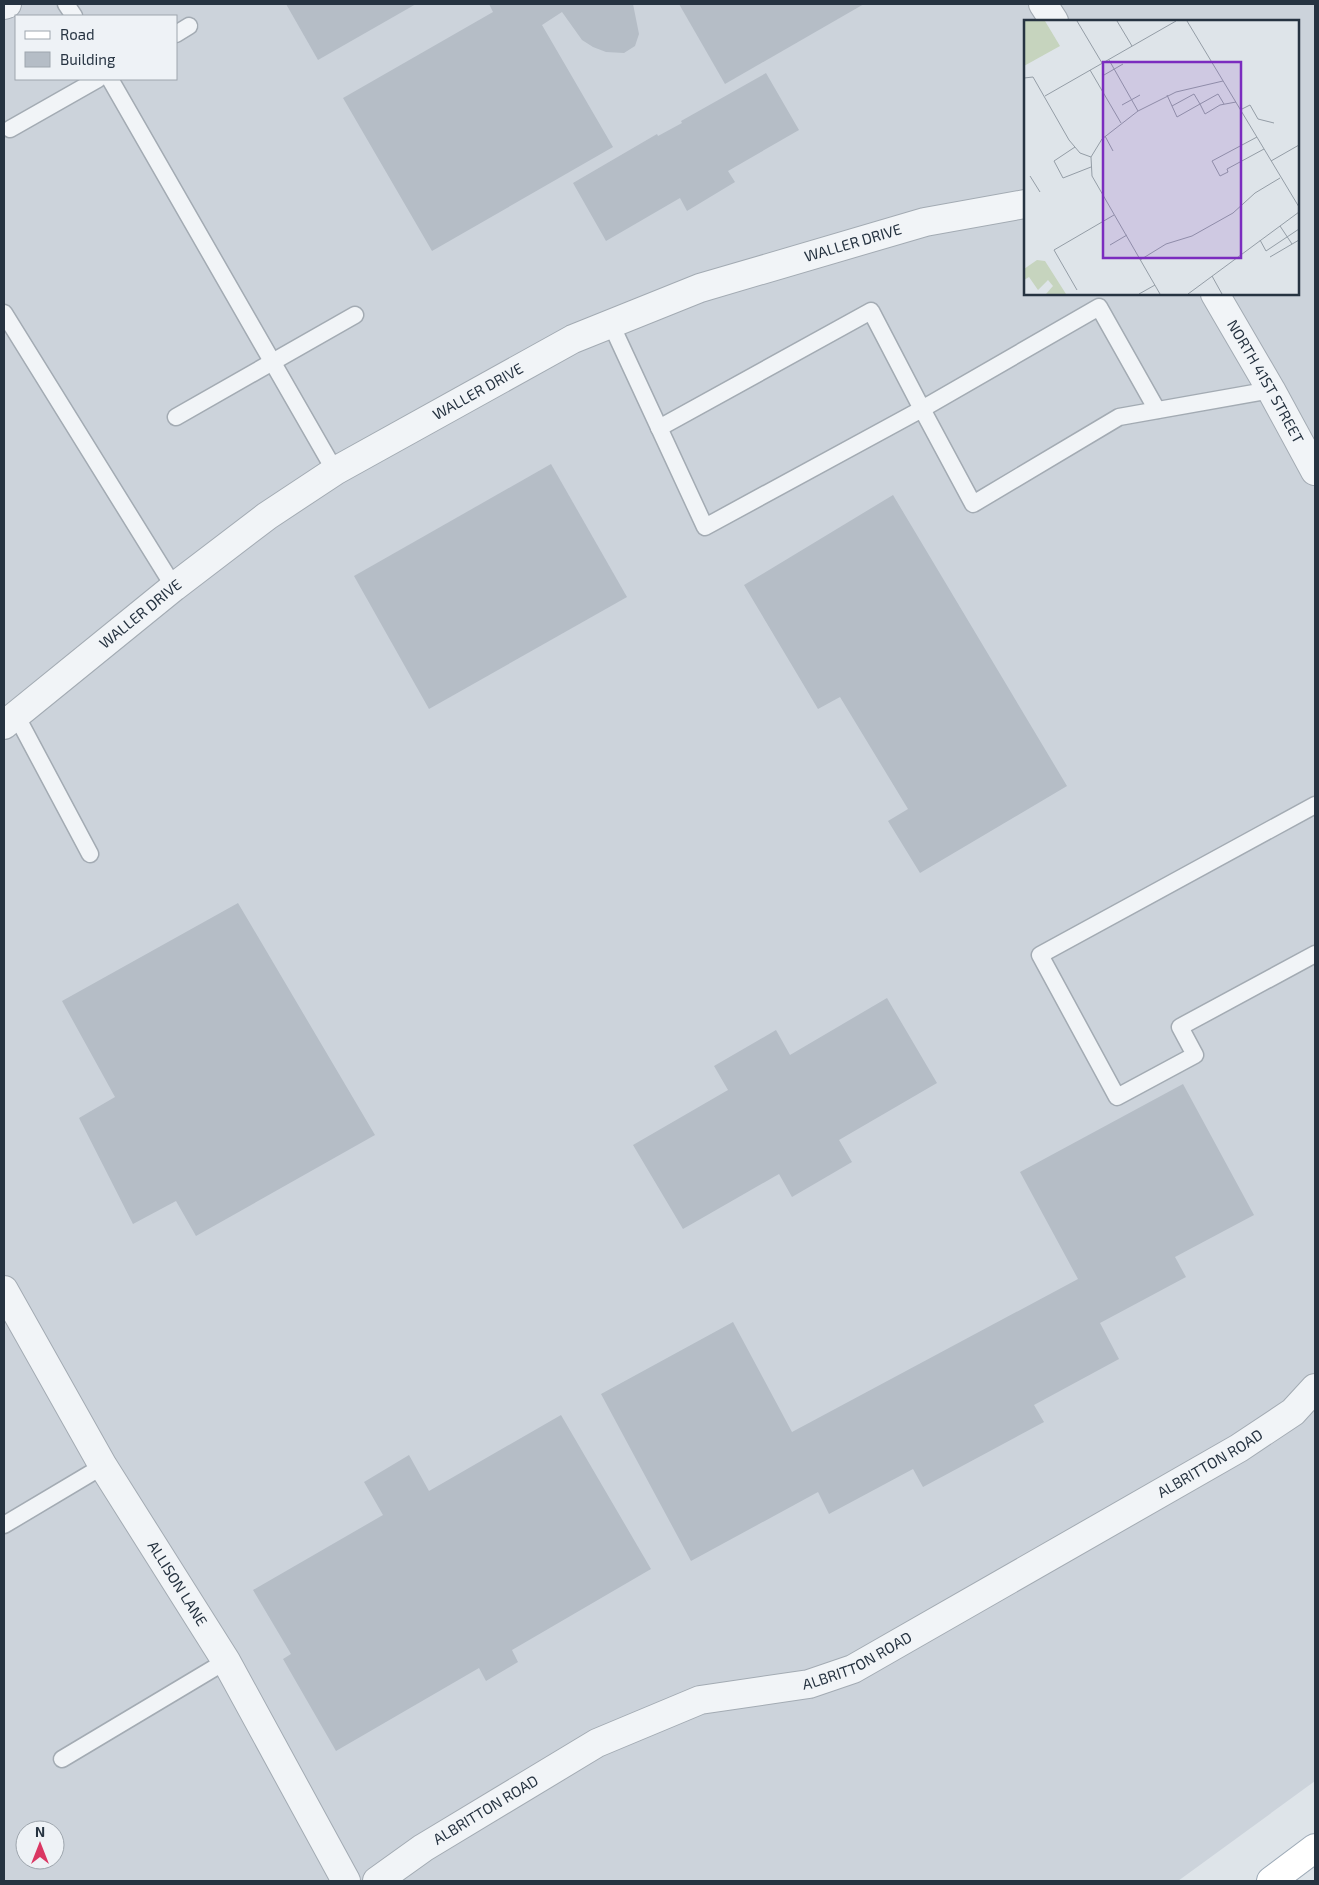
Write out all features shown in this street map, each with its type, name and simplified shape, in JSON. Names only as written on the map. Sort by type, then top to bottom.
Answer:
[{"type":"main road","points":[[1271,1881],[1315,1848]]},
{"type":"street","points":[[1043,4],[1053,20]]},
{"type":"street","name":"WALLER DRIVE","points":[[10,720],[174,586],[267,516],[335,471],[573,339],[700,288],[925,222],[1024,204]]},
{"type":"street","name":"NORTH 41ST STREET","points":[[1216,295],[1314,466]]},
{"type":"street","name":"ALLISON LANE","points":[[4,1290],[103,1466],[226,1661],[346,1881]]},
{"type":"street","name":"ALBRITTON ROAD","points":[[377,1881],[423,1848],[596,1743],[700,1700],[809,1684],[853,1669],[1240,1448],[1293,1412],[1315,1388]]},
{"type":"lane","points":[[66,4],[73,15]]},
{"type":"lane","points":[[10,129],[96,80]]},
{"type":"lane","points":[[111,80],[335,471]]},
{"type":"lane","points":[[611,324],[706,527],[922,409],[1099,307],[1157,410]]},
{"type":"lane","points":[[659,428],[871,311],[973,504],[1119,417],[1271,390]]},
{"type":"lane","points":[[4,313],[174,586]]},
{"type":"lane","points":[[176,417],[355,315]]},
{"type":"lane","points":[[10,720],[90,854]]},
{"type":"lane","points":[[1315,805],[1040,955],[1117,1098],[1195,1056],[1180,1027],[1315,954]]},
{"type":"lane","points":[[4,1525],[103,1466]]},
{"type":"lane","points":[[62,1759],[226,1661]]},
{"type":"shaded area","points":[[4,4],[1315,4],[1315,1781],[1178,1881],[4,1881]]},
{"type":"building","points":[[286,4],[416,4],[318,60]]},
{"type":"building","points":[[489,4],[633,4],[639,34],[635,46],[624,53],[606,52],[582,40],[562,12],[542,25],[613,147],[432,251],[343,98],[493,12]]},
{"type":"building","points":[[679,4],[864,4],[725,84]]},
{"type":"building","points":[[766,73],[799,130],[728,171],[735,182],[687,211],[680,198],[606,241],[573,183],[657,134],[658,136],[682,123],[681,121]]},
{"type":"building","points":[[551,464],[627,597],[429,709],[354,576]]},
{"type":"building","points":[[893,495],[1067,786],[920,873],[888,821],[908,809],[840,697],[818,709],[744,585]]},
{"type":"building","points":[[238,903],[375,1135],[196,1236],[176,1201],[133,1224],[79,1118],[115,1097],[62,1001]]},
{"type":"building","points":[[887,998],[937,1083],[839,1140],[852,1162],[792,1197],[779,1174],[683,1229],[633,1145],[728,1090],[714,1066],[776,1030],[790,1055]]},
{"type":"building","points":[[1183,1084],[1254,1215],[1175,1257],[1186,1277],[1100,1323],[1119,1359],[1034,1405],[1044,1422],[923,1487],[913,1469],[829,1514],[818,1492],[691,1561],[601,1394],[733,1322],[792,1432],[1078,1279],[1020,1172]]},
{"type":"building","points":[[561,1415],[651,1569],[512,1650],[518,1662],[486,1681],[479,1668],[336,1751],[283,1659],[291,1654],[253,1590],[383,1515],[364,1482],[409,1455],[429,1491]]}]
